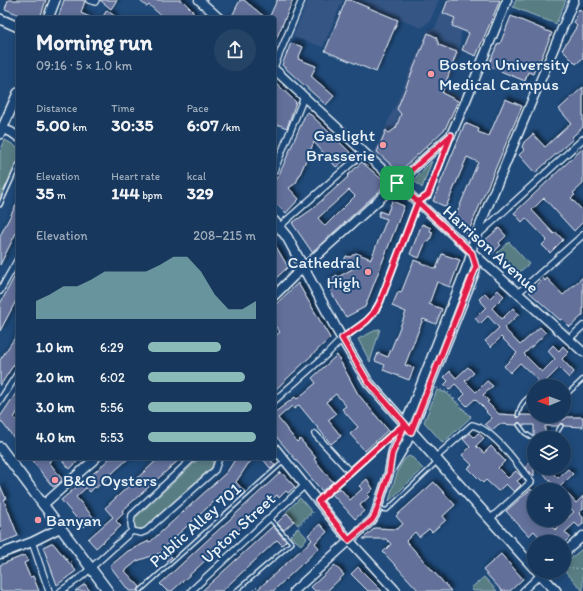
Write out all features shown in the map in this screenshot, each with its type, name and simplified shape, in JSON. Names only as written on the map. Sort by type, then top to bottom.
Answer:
[{"type":"main road","points":[[49,16],[55,0]]},
{"type":"main road","points":[[199,0],[217,16]]},
{"type":"main road","points":[[276,294],[451,135],[507,0]]},
{"type":"main road","points":[[294,591],[372,520],[389,473],[392,454],[408,428],[472,253],[476,236],[574,0]]},
{"type":"main road","points":[[0,19],[16,27]]},
{"type":"main road","name":"Harrison Avenue","points":[[276,70],[472,253],[583,352]]},
{"type":"main road","points":[[16,97],[1,130],[16,135]]},
{"type":"main road","points":[[276,224],[287,237],[342,338],[368,382],[527,560]]},
{"type":"main road","points":[[0,447],[15,460],[43,505],[108,591]]},
{"type":"main road","points":[[276,450],[349,540],[396,591]]},
{"type":"main road","points":[[43,505],[94,460]]},
{"type":"main road","points":[[0,554],[32,542],[60,528]]},
{"type":"main road","points":[[571,547],[583,536]]},
{"type":"main road","points":[[546,579],[556,591]]},
{"type":"street","points":[[89,0],[95,2],[96,0]]},
{"type":"street","points":[[276,63],[302,0]]},
{"type":"street","points":[[276,166],[304,97]]},
{"type":"street","points":[[276,399],[327,354],[342,338],[368,320],[373,314],[380,302],[418,202],[428,195],[451,135]]},
{"type":"street","points":[[476,236],[583,139]]},
{"type":"street","points":[[276,224],[364,152]]},
{"type":"street","points":[[518,293],[583,235]]},
{"type":"street","points":[[0,291],[16,263]]},
{"type":"street","points":[[569,339],[583,326]]},
{"type":"street","points":[[0,401],[16,376]]},
{"type":"street","points":[[436,460],[472,425],[480,426],[503,447],[531,482],[490,519]]},
{"type":"street","points":[[318,501],[390,436],[408,428]]},
{"type":"street","points":[[315,434],[350,472]]},
{"type":"street","points":[[132,531],[132,515],[192,460]]},
{"type":"street","points":[[132,531],[141,533],[146,531],[216,470],[218,460]]},
{"type":"street","name":"Upton Street","points":[[191,591],[305,485]]},
{"type":"street","points":[[61,591],[81,577],[132,531]]},
{"type":"street","points":[[32,542],[49,591]]},
{"type":"street","points":[[523,591],[535,579]]},
{"type":"lane","points":[[0,205],[16,169]]},
{"type":"lane","points":[[571,390],[583,379]]},
{"type":"lane","points":[[518,415],[522,403],[527,399]]},
{"type":"lane","points":[[519,425],[527,434]]},
{"type":"lane","points":[[558,431],[561,426]]},
{"type":"lane","name":"Public Alley 701","points":[[140,591],[284,460]]},
{"type":"lane","points":[[377,509],[387,510],[436,460]]},
{"type":"lane","points":[[236,591],[292,543],[269,518]]},
{"type":"path","points":[[200,16],[201,11]]},
{"type":"path","points":[[436,388],[448,392],[472,417]]},
{"type":"path","points":[[289,536],[314,512]]},
{"type":"path","points":[[571,568],[583,569]]},
{"type":"path","points":[[253,590],[256,587]]},
{"type":"shaded area","points":[[308,0],[343,0],[323,47],[293,37]]},
{"type":"shaded area","points":[[350,0],[439,0],[430,21],[421,28]]},
{"type":"shaded area","name":"Boston University Medical Campus","points":[[447,0],[474,0],[461,32],[459,56],[446,90],[464,98],[451,126],[419,159],[397,177],[373,155],[427,31],[435,28]]},
{"type":"green space","points":[[516,0],[566,0],[556,24],[513,7]]},
{"type":"green space","points":[[5,140],[16,147],[16,164],[0,200],[0,152]]},
{"type":"green space","points":[[432,161],[422,188],[413,180]]},
{"type":"green space","points":[[509,242],[529,264],[517,274],[497,253]]},
{"type":"green space","points":[[380,329],[370,362],[358,339]]},
{"type":"green space","points":[[437,390],[447,393],[471,417],[443,443],[424,422]]},
{"type":"green space","points":[[409,456],[413,458],[423,469],[389,501],[399,470],[405,459]]},
{"type":"green space","points":[[198,460],[212,460],[212,467],[144,528],[137,528],[134,524],[134,519]]},
{"type":"green space","points":[[300,498],[312,512],[298,525],[286,512]]},
{"type":"green space","points":[[298,528],[307,538],[301,545],[290,536]]},
{"type":"green space","points":[[583,548],[583,591],[571,578],[571,558]]},
{"type":"green space","points":[[484,577],[497,591],[473,591],[471,588]]},
{"type":"building","points":[[8,0],[46,0],[41,16],[22,16],[5,9]]},
{"type":"building","points":[[64,0],[85,1],[81,13],[88,16],[59,16]]},
{"type":"building","points":[[100,0],[117,0],[111,9]]},
{"type":"building","points":[[139,0],[182,0],[192,10],[194,16],[162,16],[149,5],[147,7]]},
{"type":"building","points":[[240,0],[244,0],[264,16],[232,16]]},
{"type":"building","points":[[277,0],[293,0],[276,39],[276,16],[270,16]]},
{"type":"building","points":[[346,0],[350,0],[398,20],[376,72],[325,51]]},
{"type":"building","points":[[448,0],[500,0],[476,56],[462,50],[469,33],[452,26],[455,18],[443,13]]},
{"type":"building","points":[[579,9],[583,13],[583,58],[576,64],[562,50],[577,26],[574,23]]},
{"type":"building","points":[[107,10],[114,16],[103,16]]},
{"type":"building","points":[[511,16],[552,33],[540,61],[538,60],[533,74],[528,72],[525,81],[488,66],[498,43],[500,44]]},
{"type":"building","name":"Boston University Medical Campus","points":[[428,33],[436,37],[439,45],[457,52],[442,93],[458,101],[445,129],[399,172],[377,152],[386,130],[389,133],[396,128],[401,114],[397,109]]},
{"type":"building","points":[[291,43],[303,47],[298,59],[316,66],[311,76],[334,96],[326,105],[282,65]]},
{"type":"building","points":[[276,83],[296,102],[287,128],[276,124]]},
{"type":"building","points":[[583,87],[583,127],[572,137],[573,139],[535,173],[519,155],[524,150],[522,147],[524,142],[533,134],[545,147],[571,123],[559,109]]},
{"type":"building","points":[[505,99],[522,106],[467,235],[459,227],[460,226],[453,222],[478,162],[467,157],[446,207],[433,201],[465,123],[479,129],[478,132],[489,136]]},
{"type":"building","points":[[308,112],[352,154],[336,167],[314,142],[296,183],[289,188],[299,199],[286,213],[276,204],[276,179],[279,175],[306,113]]},
{"type":"building","points":[[583,148],[583,184],[573,193],[575,195],[571,198],[583,211],[583,222],[574,231],[544,198],[532,210],[554,234],[556,232],[563,240],[550,253],[542,245],[547,240],[526,218],[522,222],[514,213]]},
{"type":"building","points":[[362,162],[387,184],[312,252],[292,223],[311,210],[348,177],[347,176]],"holes":[[[349,190],[355,196],[325,226],[318,218]]]},
{"type":"building","points":[[392,201],[404,206],[365,307],[346,317],[329,288],[330,287],[327,281],[354,268],[346,265],[347,262],[344,261],[346,256],[350,257],[356,253],[371,259],[387,219],[378,216],[380,211],[387,214]]},
{"type":"building","points":[[16,205],[16,233],[0,265],[0,236]]},
{"type":"building","points":[[422,224],[431,228],[430,231],[433,232],[429,242],[426,241],[419,258],[410,254]]},
{"type":"building","points":[[499,228],[506,236],[499,243],[501,245],[492,254],[482,243]]},
{"type":"building","points":[[276,246],[288,267],[276,278]]},
{"type":"building","points":[[442,254],[460,260],[450,287],[437,282],[429,304],[442,309],[436,324],[423,319],[405,365],[414,368],[409,380],[383,370],[385,365],[375,361],[378,353],[388,357],[406,312],[392,306],[398,292],[401,293],[414,260],[436,269]]},
{"type":"building","points":[[16,274],[16,301],[0,331],[0,304]]},
{"type":"building","points":[[583,277],[583,315],[570,327],[529,292],[543,278],[545,281],[547,278],[563,295]]},
{"type":"building","points":[[298,283],[330,338],[276,389],[276,335],[280,332],[276,327],[276,304]]},
{"type":"building","points":[[498,290],[504,296],[492,308],[502,319],[513,308],[519,314],[504,328],[520,345],[540,327],[546,333],[524,354],[542,372],[555,359],[548,351],[553,345],[559,351],[563,346],[569,352],[562,359],[574,372],[569,378],[559,368],[548,379],[537,379],[520,363],[510,373],[504,366],[517,353],[501,337],[491,347],[485,341],[499,328],[488,316],[480,324],[475,318],[486,307],[479,299],[485,293],[490,298]]},
{"type":"building","points":[[16,336],[16,361],[0,386],[0,360]]},
{"type":"building","points":[[337,355],[358,394],[388,430],[365,451],[350,434],[358,427],[342,409],[346,406],[336,394],[326,402],[336,414],[328,420],[341,436],[331,444],[299,405],[294,409],[292,406],[278,418],[297,442],[300,439],[333,482],[322,491],[276,436],[276,411],[295,397],[297,399],[316,383],[312,378]]},
{"type":"building","points":[[468,367],[474,373],[465,381],[476,392],[487,381],[493,386],[483,395],[489,401],[487,402],[499,414],[515,415],[518,418],[521,415],[527,415],[527,423],[561,423],[558,426],[545,426],[545,431],[534,431],[534,425],[522,425],[519,422],[516,425],[499,424],[492,430],[485,424],[492,418],[475,399],[467,406],[460,399],[465,394],[455,384],[449,390],[444,385],[448,381],[444,377],[450,371],[456,378]]},
{"type":"building","points":[[16,393],[16,414],[14,418],[16,420],[16,440],[0,420],[0,417]]},
{"type":"building","points":[[571,417],[583,417],[583,427],[564,426],[561,423],[571,423]]},
{"type":"building","points":[[470,433],[474,437],[478,433],[484,438],[476,446],[484,453],[491,446],[505,461],[498,468],[508,478],[516,471],[522,477],[517,481],[521,485],[514,492],[506,484],[498,491],[486,480],[483,483],[468,468],[472,465],[462,455],[470,447],[463,439]]},
{"type":"building","points":[[32,460],[52,460],[49,462],[63,480],[53,487]]},
{"type":"building","points":[[62,460],[79,460],[70,469]]},
{"type":"building","points":[[108,460],[127,460],[96,488],[95,487],[90,492],[86,488],[76,497],[94,518],[84,527],[61,500],[80,484],[81,485]]},
{"type":"building","points":[[157,460],[179,460],[122,511],[124,513],[116,521],[121,526],[96,548],[88,539],[113,517],[105,508]]},
{"type":"building","points":[[235,460],[253,460],[248,464],[236,482],[245,492],[240,497],[230,487],[163,548],[172,557],[167,561],[160,553],[137,561],[125,571],[140,587],[137,591],[129,591],[110,566],[128,551],[149,541],[150,542],[227,472]]},
{"type":"building","points":[[264,460],[271,460],[275,465],[271,469]]},
{"type":"building","points":[[281,472],[295,487],[288,493],[286,491],[279,498],[277,495],[172,591],[167,591],[160,584]]},
{"type":"building","points":[[571,472],[573,474],[564,483],[552,483],[545,475],[555,475],[558,478],[561,475],[571,475]]},
{"type":"building","points":[[367,479],[373,489],[367,495],[369,497],[360,505],[364,511],[355,519],[332,494],[340,488],[350,500],[362,489],[359,486]]},
{"type":"building","points":[[434,482],[455,505],[443,516],[446,520],[432,532],[429,529],[419,537],[415,532],[406,541],[451,591],[419,591],[383,552],[391,544],[386,539],[363,539],[375,528],[397,529],[403,524],[396,516]]},
{"type":"building","points":[[0,485],[6,499],[4,500],[18,536],[0,543],[0,531],[2,530],[0,524]]},
{"type":"building","points":[[527,493],[527,527],[552,527],[555,530],[558,527],[571,527],[565,532],[568,535],[538,535],[534,531],[528,535],[506,511]]},
{"type":"building","points":[[583,496],[583,509],[579,513],[583,517],[583,524],[579,527],[575,523],[571,527],[571,515],[574,512],[571,509],[571,498],[576,503]]},
{"type":"building","points":[[287,513],[294,521],[284,530],[277,523]]},
{"type":"building","points":[[320,524],[327,532],[315,543],[319,548],[273,591],[256,591],[312,540],[308,535]]},
{"type":"building","points":[[273,526],[286,541],[282,545],[277,540],[222,591],[202,591]]},
{"type":"building","points":[[53,543],[76,571],[57,585],[43,547]]},
{"type":"building","points":[[501,554],[523,579],[510,591],[502,591],[483,570]]},
{"type":"building","points":[[25,555],[28,561],[24,563],[30,577],[33,576],[39,591],[0,591],[0,565]]},
{"type":"building","points":[[335,565],[344,575],[327,591],[315,591],[311,587]]},
{"type":"building","points":[[358,567],[382,591],[368,591],[351,574]]},
{"type":"building","points":[[85,584],[90,591],[75,591]]},
{"type":"place","name":"Boston University Medical Campus","points":[[431,74]]},
{"type":"place","name":"Gaslight Brasserie","points":[[383,145]]},
{"type":"place","name":"Cathedral High","points":[[368,272]]},
{"type":"place","name":"B&G Oysters","points":[[55,480]]},
{"type":"place","name":"Banyan","points":[[38,520]]},
{"type":"route","points":[[397,183],[418,202],[380,302],[368,320],[342,338],[364,377],[405,424],[392,454],[389,473],[375,515],[372,520],[349,540],[318,501],[405,424],[411,432],[476,267],[476,262],[472,253],[418,202],[428,195],[451,135],[431,151],[397,183]]}]
